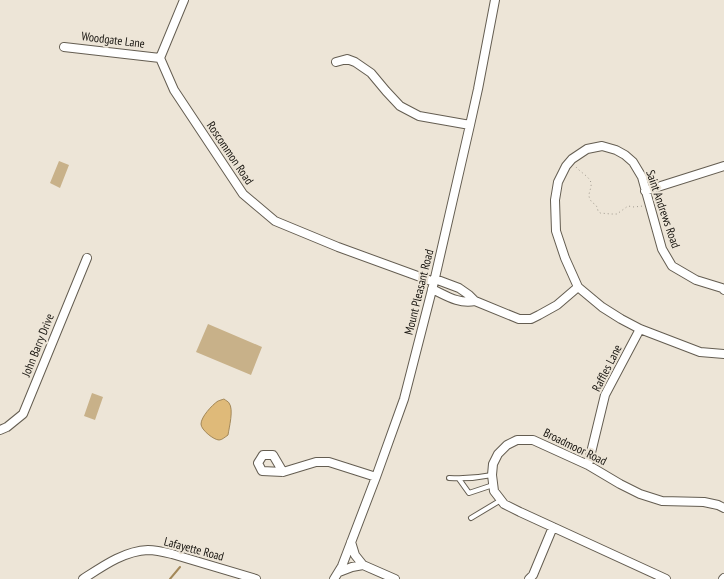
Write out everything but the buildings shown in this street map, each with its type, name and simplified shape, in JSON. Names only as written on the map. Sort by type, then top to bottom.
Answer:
[{"type":"street","points":[[160,58],[184,0]]},
{"type":"street","name":"Mount Pleasant Road","points":[[334,579],[339,572],[351,542],[404,399],[434,283],[470,126],[495,0]]},
{"type":"street","name":"Woodgate Lane","points":[[64,47],[160,58]]},
{"type":"street","name":"Roscommon Road","points":[[160,58],[174,90],[243,194],[275,222],[434,283]]},
{"type":"street","points":[[336,62],[347,59],[355,62],[371,73],[400,106],[419,116],[470,126]]},
{"type":"street","name":"Saint Andrews Road","points":[[724,290],[722,288],[696,280],[672,266],[662,249],[642,177],[633,162],[625,155],[616,150],[602,146],[587,149],[572,158],[558,182],[555,200],[556,231],[565,258],[578,287],[602,307],[640,329],[700,352],[724,354]]},
{"type":"street","points":[[645,191],[724,166]]},
{"type":"street","name":"John Barry Drive","points":[[0,430],[7,427],[23,414],[87,258]]},
{"type":"street","points":[[434,283],[458,301],[475,301],[520,319],[531,319],[539,316],[551,309],[578,287]]},
{"type":"street","name":"Raffles Lane","points":[[588,466],[605,395],[640,329]]},
{"type":"street","name":"Broadmoor Road","points":[[666,579],[504,504],[494,491],[493,485],[493,464],[498,454],[507,445],[517,440],[533,440],[588,466],[640,494],[662,501],[704,502],[724,508]]},
{"type":"street","points":[[283,472],[316,462],[329,462],[376,477]]},
{"type":"street","points":[[532,578],[553,527]]},
{"type":"street","points":[[351,542],[355,555],[363,565],[395,579]]},
{"type":"street","name":"Lafayette Road","points":[[83,579],[124,555],[148,550],[166,553],[256,579]]},
{"type":"street","points":[[339,572],[363,565]]},
{"type":"lane","points":[[449,478],[479,478],[492,475]]},
{"type":"lane","points":[[459,479],[469,493],[493,485]]},
{"type":"lane","points":[[471,518],[501,500]]},
{"type":"path","points":[[570,162],[590,180],[590,199],[591,202],[598,207],[598,211],[600,213],[617,214],[628,206],[634,207],[649,205]]},
{"type":"shaded area","points":[[59,161],[69,165],[60,188],[50,183]]},
{"type":"shaded area","points":[[208,324],[262,347],[251,375],[196,352]]},
{"type":"shaded area","points":[[92,393],[103,397],[95,420],[84,416]]},
{"type":"shaded area","points":[[224,399],[229,403],[231,419],[228,435],[219,440],[208,434],[203,429],[201,421],[210,408],[218,401]]},
{"type":"waterway","points":[[170,579],[180,567]]}]
